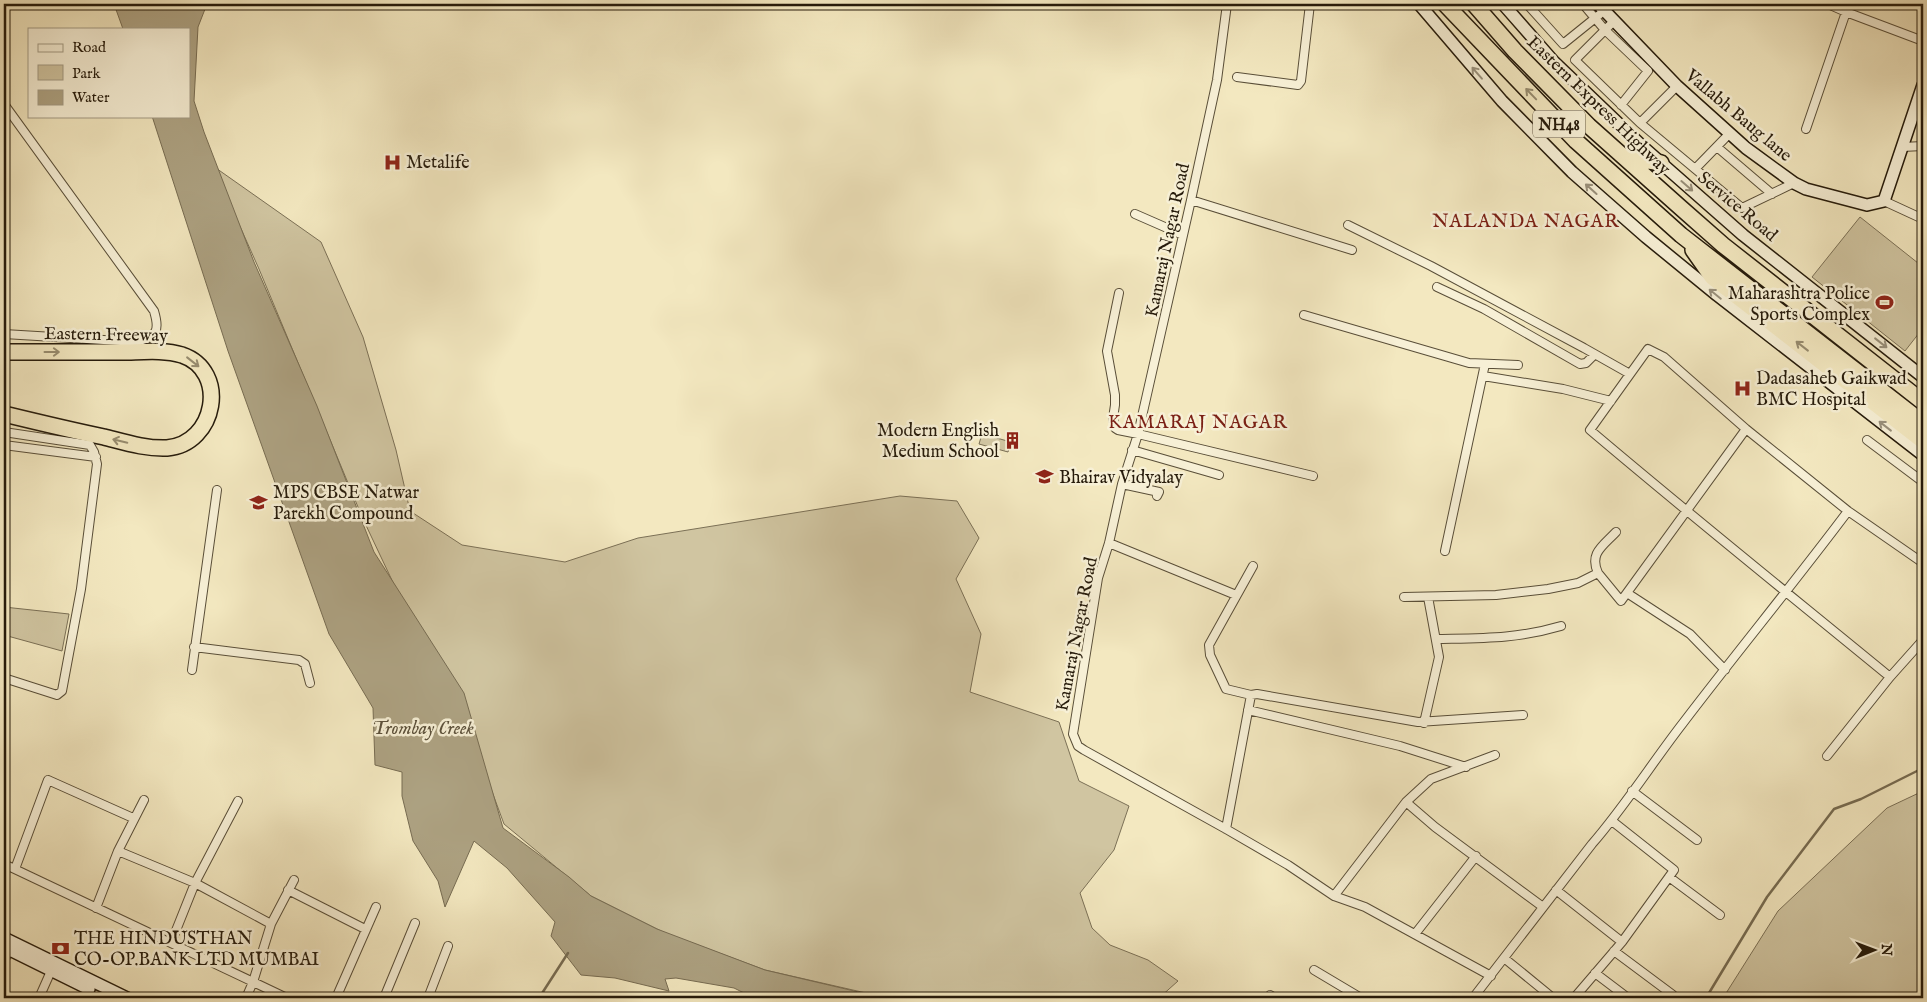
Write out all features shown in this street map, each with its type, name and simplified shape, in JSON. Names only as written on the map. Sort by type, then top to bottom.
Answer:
[{"type":"highway","name":"NH48","points":[[1445,4],[1576,141],[1682,235],[1923,423]]},
{"type":"highway","name":"Eastern Express Highway","points":[[1474,4],[1515,51],[1589,126],[1681,208]]},
{"type":"highway","points":[[1488,4],[1515,51]]},
{"type":"highway","points":[[1625,157],[1661,163]]},
{"type":"highway","name":"NH48","points":[[1681,208],[1723,245],[1923,402]]},
{"type":"highway","points":[[1681,208],[1738,245],[1923,390]]},
{"type":"highway","points":[[1682,235],[1712,277],[1923,441]]},
{"type":"highway","name":"Eastern Freeway","points":[[4,352],[169,352],[187,357],[198,365],[206,377],[211,398],[210,413],[202,428],[183,444],[168,448],[141,446],[4,414]]},
{"type":"street","name":"Kamaraj Nagar Road","points":[[1227,4],[1217,80],[1192,200],[1138,434],[1122,484],[1109,543],[1098,578],[1073,734],[1078,746],[1084,750],[1288,865],[1334,896],[1365,907],[1491,976]]},
{"type":"street","points":[[1237,77],[1298,85],[1301,81],[1310,4]]},
{"type":"street","points":[[1419,4],[1502,101],[1572,172],[1646,238],[1717,296],[1923,456]]},
{"type":"street","name":"Service Road","points":[[1503,4],[1554,62],[1661,163],[1743,235],[1923,377]]},
{"type":"street","points":[[1528,4],[1563,44],[1599,11]]},
{"type":"street","points":[[1583,4],[1599,11],[1605,30],[1648,71],[1620,105]]},
{"type":"street","points":[[1828,4],[1923,41]]},
{"type":"street","name":"Vallabh Baug lane","points":[[1599,11],[1614,21],[1677,86],[1746,148],[1794,184],[1867,205],[1884,201]]},
{"type":"street","points":[[1806,129],[1846,12]]},
{"type":"street","points":[[1614,21],[1575,60],[1620,105],[1742,208],[1794,184]]},
{"type":"street","points":[[1923,85],[1884,201],[1923,218]]},
{"type":"street","points":[[1640,123],[1677,86]]},
{"type":"street","points":[[4,104],[154,312],[158,323],[156,332],[149,338],[137,342],[4,334]]},
{"type":"street","points":[[1696,169],[1730,133]]},
{"type":"street","points":[[1717,146],[1772,194]]},
{"type":"street","points":[[1902,146],[1923,146]]},
{"type":"street","points":[[1192,200],[1352,250]]},
{"type":"street","points":[[1135,214],[1183,235]]},
{"type":"street","points":[[1348,225],[1431,266],[1630,374]]},
{"type":"street","points":[[1437,287],[1484,309],[1580,364],[1586,363],[1594,355]]},
{"type":"street","points":[[1119,293],[1107,351],[1115,405],[1113,424],[1118,430],[1313,476]]},
{"type":"street","points":[[1304,314],[1469,363],[1518,365]]},
{"type":"street","points":[[1890,677],[1686,512],[1590,430],[1648,349],[1664,357],[1746,429],[1848,511],[1923,563]]},
{"type":"street","points":[[1445,551],[1484,364]]},
{"type":"street","points":[[1483,376],[1563,389],[1611,401]]},
{"type":"street","points":[[1616,532],[1594,556],[1594,564],[1598,573],[1621,601],[1746,429]]},
{"type":"street","points":[[4,432],[90,444],[97,464],[81,588],[62,691],[57,695],[4,678]]},
{"type":"street","points":[[1867,440],[1923,482]]},
{"type":"street","points":[[4,445],[96,457]]},
{"type":"street","points":[[1132,450],[1219,475]]},
{"type":"street","points":[[1122,484],[1159,492],[1157,496]]},
{"type":"street","points":[[192,670],[217,490]]},
{"type":"street","points":[[1473,998],[1612,821],[1632,791],[1848,511]]},
{"type":"street","points":[[1109,543],[1236,595]]},
{"type":"street","points":[[1252,566],[1210,640],[1208,650],[1226,689],[1251,695],[1257,694],[1424,722],[1523,715]]},
{"type":"street","points":[[1404,596],[1496,595],[1548,589],[1578,583],[1598,573]]},
{"type":"street","points":[[1627,593],[1690,634],[1725,670]]},
{"type":"street","points":[[1424,722],[1438,664],[1436,639],[1428,597]]},
{"type":"street","points":[[1436,639],[1513,637],[1561,626]]},
{"type":"street","points":[[1827,756],[1890,677],[1923,640]]},
{"type":"street","points":[[194,647],[299,660],[305,664],[310,683]]},
{"type":"street","points":[[1226,829],[1251,695]]},
{"type":"street","points":[[1248,710],[1400,746],[1466,767]]},
{"type":"street","points":[[1334,896],[1406,802],[1431,779],[1496,755]]},
{"type":"street","points":[[15,869],[48,780],[133,818]]},
{"type":"street","points":[[1632,791],[1697,840]]},
{"type":"street","points":[[96,908],[118,850],[144,800]]},
{"type":"street","points":[[171,943],[195,883],[238,801]]},
{"type":"street","points":[[1406,802],[1435,827],[1543,907]]},
{"type":"street","points":[[1574,998],[1622,942],[1674,870],[1612,821]]},
{"type":"street","points":[[118,850],[195,883],[271,924]]},
{"type":"street","points":[[1415,934],[1476,856]]},
{"type":"street","points":[[4,864],[288,998]]},
{"type":"street","points":[[1669,877],[1720,915]]},
{"type":"street","points":[[246,998],[253,982],[271,924],[294,880]]},
{"type":"street","points":[[288,890],[365,929]]},
{"type":"street","points":[[1556,890],[1622,942]]},
{"type":"street","points":[[336,998],[376,907]]},
{"type":"street","points":[[384,998],[416,923]]},
{"type":"street","points":[[4,962],[7,945]]},
{"type":"street","points":[[7,945],[88,994],[108,998]]},
{"type":"street","points":[[7,945],[127,998]]},
{"type":"street","points":[[428,998],[448,946]]},
{"type":"street","points":[[1614,951],[1673,995]]},
{"type":"street","points":[[1504,958],[1553,998]]},
{"type":"street","points":[[1314,970],[1361,998]]},
{"type":"street","points":[[39,998],[51,971]]},
{"type":"street","points":[[1596,973],[1628,998]]},
{"type":"green space","points":[[213,166],[321,242],[363,337],[396,450],[410,511],[462,545],[565,562],[638,538],[900,496],[957,501],[979,538],[956,579],[981,634],[970,692],[1059,722],[1079,781],[1129,806],[1114,850],[1080,893],[1092,928],[1110,945],[1148,960],[1178,981],[1159,998],[888,998],[765,970],[665,933],[591,896],[504,824],[456,694],[398,593],[363,519],[259,269]]},
{"type":"green space","name":"Maharashtra Police Sports Complex","points":[[1860,217],[1923,267],[1923,328],[1905,351],[1812,277]]},
{"type":"green space","points":[[982,434],[1011,442],[1008,452],[979,444]]},
{"type":"green space","points":[[4,607],[69,614],[62,651],[4,635]]},
{"type":"green space","points":[[1923,791],[1923,998],[1723,998],[1778,911],[1887,808]]},
{"type":"water","name":"Trombay Creek","points":[[114,4],[207,4],[198,27],[194,101],[204,132],[254,262],[317,406],[374,552],[464,693],[503,828],[569,877],[591,896],[657,929],[765,970],[884,998],[754,998],[734,988],[676,978],[665,979],[669,991],[615,978],[581,975],[551,936],[555,922],[507,868],[474,841],[445,907],[438,881],[413,841],[402,796],[402,772],[375,765],[373,708],[329,634],[228,351],[153,118],[190,118],[190,28],[123,28]]},
{"type":"waterway","points":[[1706,998],[1767,897],[1834,809],[1861,799],[1923,768]]},
{"type":"waterway","points":[[539,998],[568,953]]},
{"type":"place","name":"Metalife","points":[[392,162]]},
{"type":"place","name":"Maharashtra Police Sports Complex","points":[[1884,303]]},
{"type":"place","name":"Dadasaheb Gaikwad BMC Hospital","points":[[1742,388]]},
{"type":"place","name":"Modern English Medium School","points":[[1013,440]]},
{"type":"place","name":"Bhairav Vidyalay","points":[[1045,477]]},
{"type":"place","name":"MPS CBSE Natwar Parekh Compound","points":[[259,502]]},
{"type":"place","name":"THE HINDUSTHAN CO-OP.BANK LTD MUMBAI","points":[[60,948]]},
{"type":"district","name":"NALANDA NAGAR","points":[[1526,220]]},
{"type":"district","name":"KAMARAJ NAGAR","points":[[1198,421]]}]
